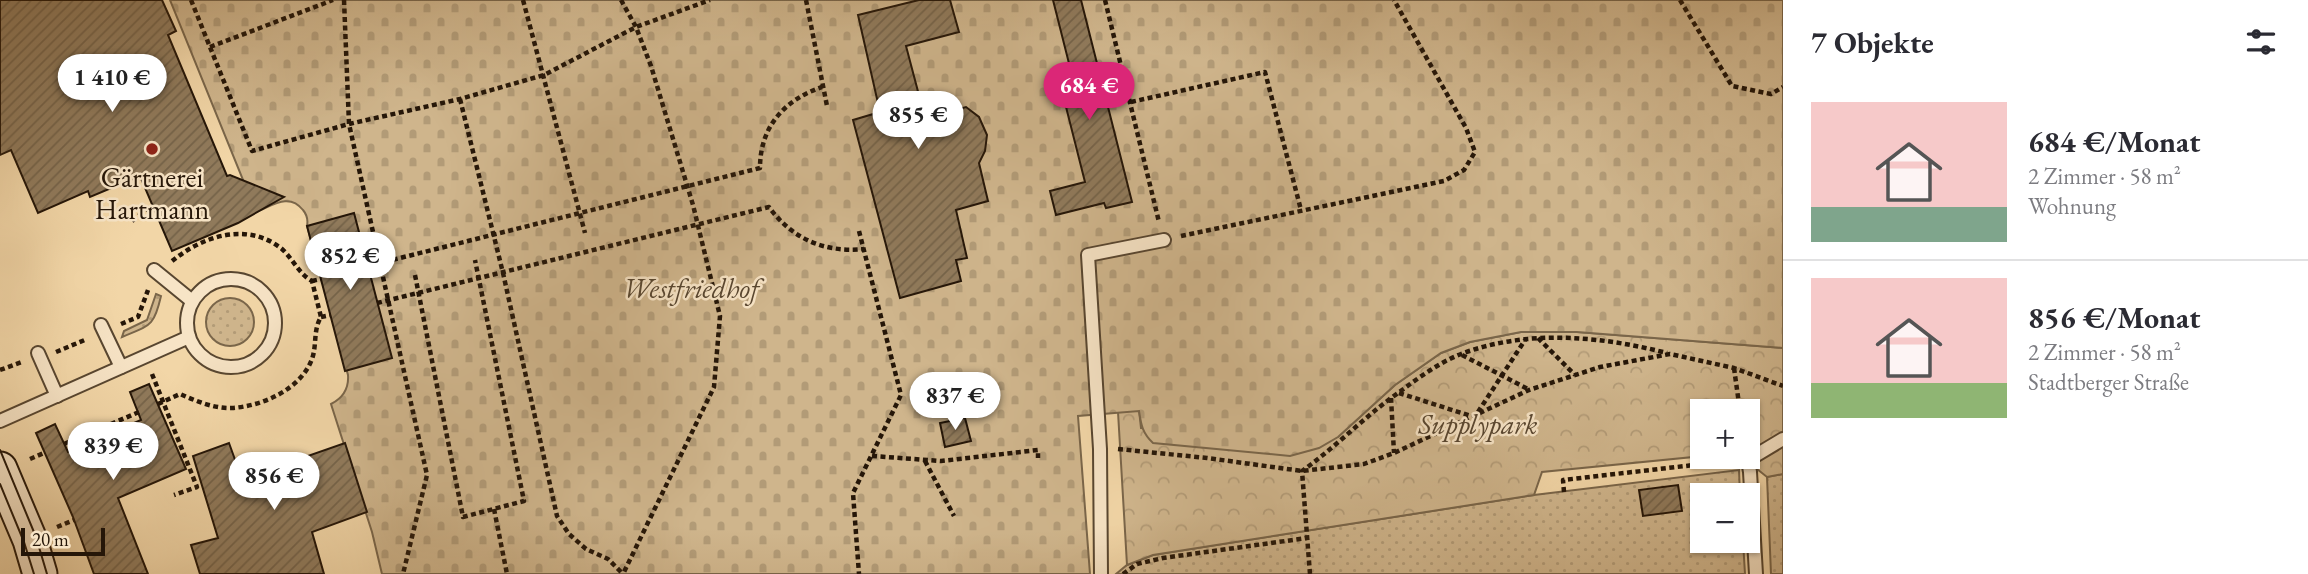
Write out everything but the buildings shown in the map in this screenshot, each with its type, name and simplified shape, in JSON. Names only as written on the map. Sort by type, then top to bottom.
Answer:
[{"type":"street","points":[[15,464],[30,540],[40,574]]},
{"type":"lane","points":[[1101,574],[1100,449],[1088,255],[1164,240]]},
{"type":"lane","points":[[154,270],[192,301]]},
{"type":"lane","points":[[223,279],[237,279],[260,289],[274,311],[272,340],[265,352],[253,362],[239,366],[213,364],[194,348],[189,337],[186,318],[192,301],[200,290],[223,279]]},
{"type":"lane","points":[[101,325],[121,368]]},
{"type":"lane","points":[[0,421],[189,337]]},
{"type":"lane","points":[[38,353],[57,396]]},
{"type":"lane","points":[[1760,453],[1783,439]]},
{"type":"lane","points":[[1750,469],[1756,574]]},
{"type":"path","points":[[191,0],[252,151],[544,75],[636,27],[710,0]]},
{"type":"path","points":[[210,47],[333,0]]},
{"type":"path","points":[[344,0],[349,124],[427,475],[403,574]]},
{"type":"path","points":[[523,0],[585,233]]},
{"type":"path","points":[[460,99],[503,273],[557,516],[569,534],[586,549],[608,559],[623,574],[714,387],[720,316],[687,186],[651,66],[636,27],[621,0]]},
{"type":"path","points":[[806,0],[827,106]]},
{"type":"path","points":[[1105,0],[1164,240],[1444,181],[1464,170],[1475,152],[1466,128],[1394,0]]},
{"type":"path","points":[[1679,0],[1732,86],[1770,94],[1783,87]]},
{"type":"path","points":[[1131,102],[1265,72],[1301,210]]},
{"type":"path","points":[[368,266],[760,168],[760,154],[771,122],[793,101],[822,87]]},
{"type":"path","points":[[132,221],[152,205]]},
{"type":"path","points":[[377,303],[769,207],[779,221],[807,240],[841,250],[864,249]]},
{"type":"path","points":[[859,231],[901,395],[853,493],[859,574]]},
{"type":"path","points":[[415,275],[463,517],[524,501],[475,260]]},
{"type":"path","points":[[312,281],[321,279]]},
{"type":"path","points":[[321,317],[331,315]]},
{"type":"path","points":[[1302,471],[1391,398],[1439,365],[1461,354],[1496,344],[1537,338],[1608,341],[1734,368],[1783,386]]},
{"type":"path","points":[[1537,338],[1575,374]]},
{"type":"path","points":[[1478,412],[1525,339]]},
{"type":"path","points":[[1461,354],[1529,390]]},
{"type":"path","points":[[1100,449],[1207,458],[1302,471],[1364,464],[1394,453],[1529,390],[1575,374],[1670,354]]},
{"type":"path","points":[[145,357],[197,487],[174,495]]},
{"type":"path","points":[[1734,368],[1738,399]]},
{"type":"path","points":[[1398,393],[1471,416]]},
{"type":"path","points":[[1391,398],[1394,453]]},
{"type":"path","points":[[64,444],[139,412]]},
{"type":"path","points":[[872,456],[941,461],[1038,450],[1038,458]]},
{"type":"path","points":[[15,464],[44,453]]},
{"type":"path","points":[[925,460],[954,516]]},
{"type":"path","points":[[1564,492],[1563,480],[1690,466]]},
{"type":"path","points":[[1302,471],[1310,574]]},
{"type":"path","points":[[494,509],[507,574]]},
{"type":"path","points":[[57,527],[74,520]]},
{"type":"path","points":[[1123,574],[1137,564],[1163,558],[1307,538]]},
{"type":"green space","name":"Westfriedhof","points":[[170,0],[1783,0],[1783,348],[1577,332],[1521,332],[1470,342],[1441,353],[1395,385],[1338,437],[1319,448],[1290,456],[1153,443],[1144,432],[1139,411],[1078,416],[1090,574],[382,574],[372,532],[331,404],[344,392],[348,375],[307,226],[307,216],[298,205],[286,201],[256,212]]},
{"type":"green space","points":[[156,294],[161,296],[153,319],[145,327],[122,337],[124,331],[147,320]]},
{"type":"green space","points":[[230,298],[247,305],[254,322],[247,339],[230,346],[213,339],[206,322],[213,305]]},
{"type":"green space","name":"Supplypark","points":[[1521,332],[1577,332],[1783,348],[1783,474],[1767,477],[1757,469],[1760,469],[1760,399],[1690,399],[1690,457],[1542,472],[1534,495],[1153,555],[1127,565],[1118,412],[1139,410],[1141,428],[1338,437],[1395,385],[1441,353],[1470,342]]},
{"type":"green space","points":[[1739,470],[1740,483],[1690,483],[1690,553],[1744,553],[1745,574],[1116,574],[1127,565],[1153,555],[1534,495]]},
{"type":"green space","points":[[1783,474],[1783,574],[1771,574],[1767,477]]},
{"type":"tram line","points":[[0,450],[36,537],[47,574]]},
{"type":"tram line","points":[[0,484],[34,574]]},
{"type":"place","name":"Gärtnerei Hartmann","points":[[152,149]]}]
